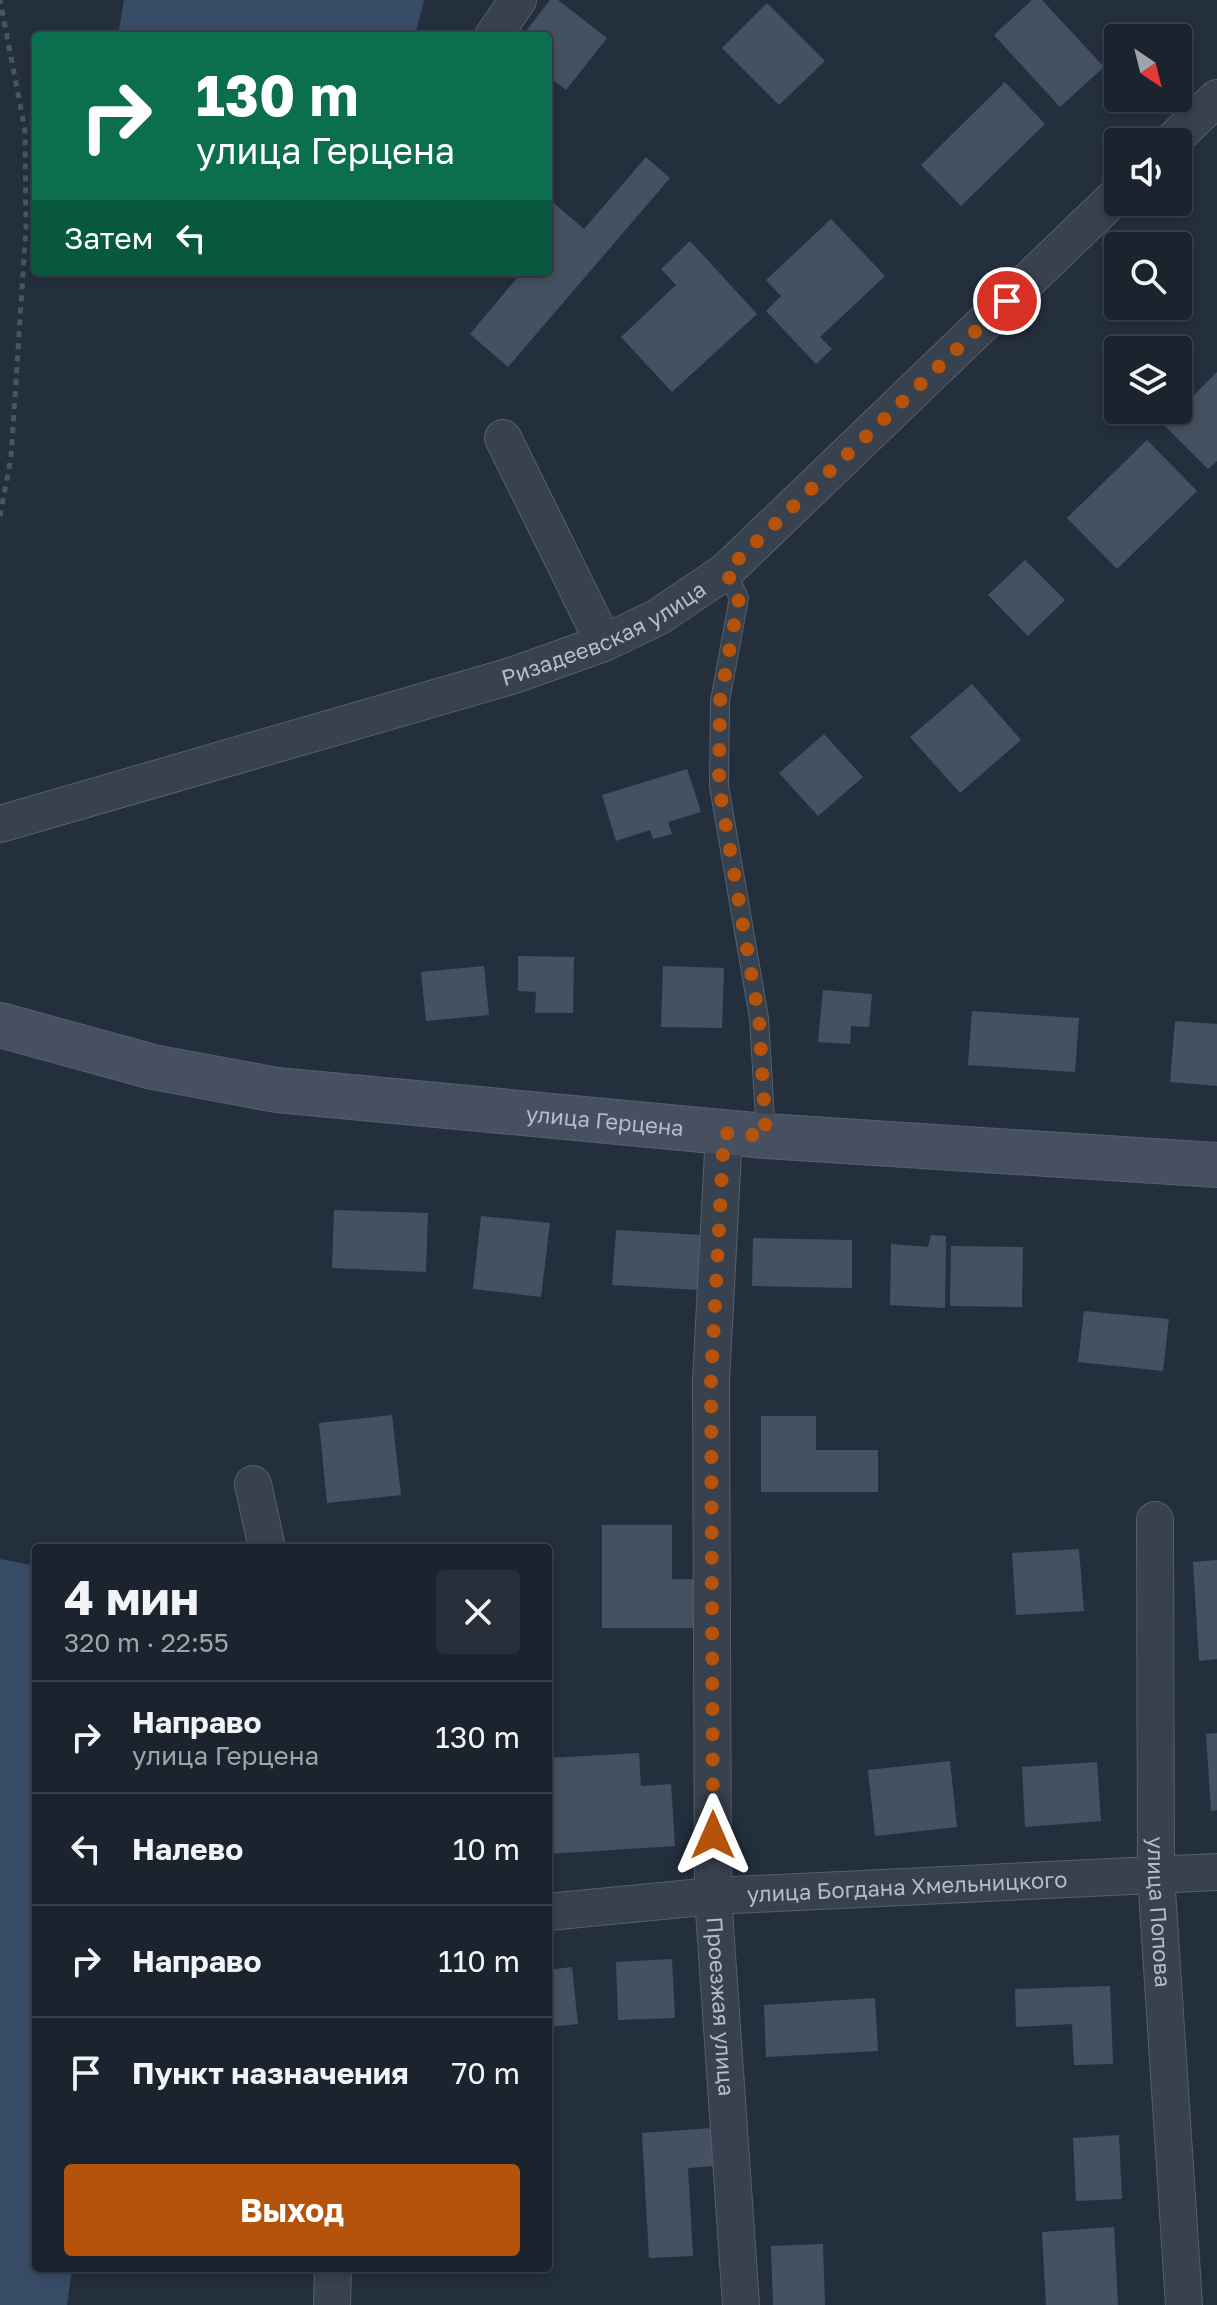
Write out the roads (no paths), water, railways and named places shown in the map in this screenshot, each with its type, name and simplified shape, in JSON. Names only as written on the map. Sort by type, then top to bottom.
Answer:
[{"type":"street","points":[[496,32],[518,0]]},
{"type":"street","points":[[1186,128],[1217,98]]},
{"type":"street","name":"Ризадеевская улица","points":[[0,824],[511,676],[604,643],[658,617],[726,571],[1104,207]]},
{"type":"street","points":[[503,438],[604,643]]},
{"type":"street","name":"улица Герцена","points":[[0,1025],[153,1067],[277,1090],[745,1134],[1217,1165]]},
{"type":"street","name":"Проезжая улица","points":[[741,2305],[713,1896],[711,1381],[745,1134]]},
{"type":"street","points":[[253,1484],[266,1544]]},
{"type":"street","name":"улица Попова","points":[[1155,1520],[1156,1875],[1184,2305]]},
{"type":"street","name":"улица Богдана Хмельницкого","points":[[552,1912],[713,1896],[1217,1872]]},
{"type":"street","points":[[332,2305],[333,2272]]},
{"type":"lane","points":[[726,571],[739,598],[720,701],[719,786],[759,1018],[745,1134]]},
{"type":"water","points":[[124,0],[424,0],[416,32],[119,32]]},
{"type":"water","points":[[0,1559],[32,1565],[32,2272],[71,2272],[67,2305],[0,2305]]}]
